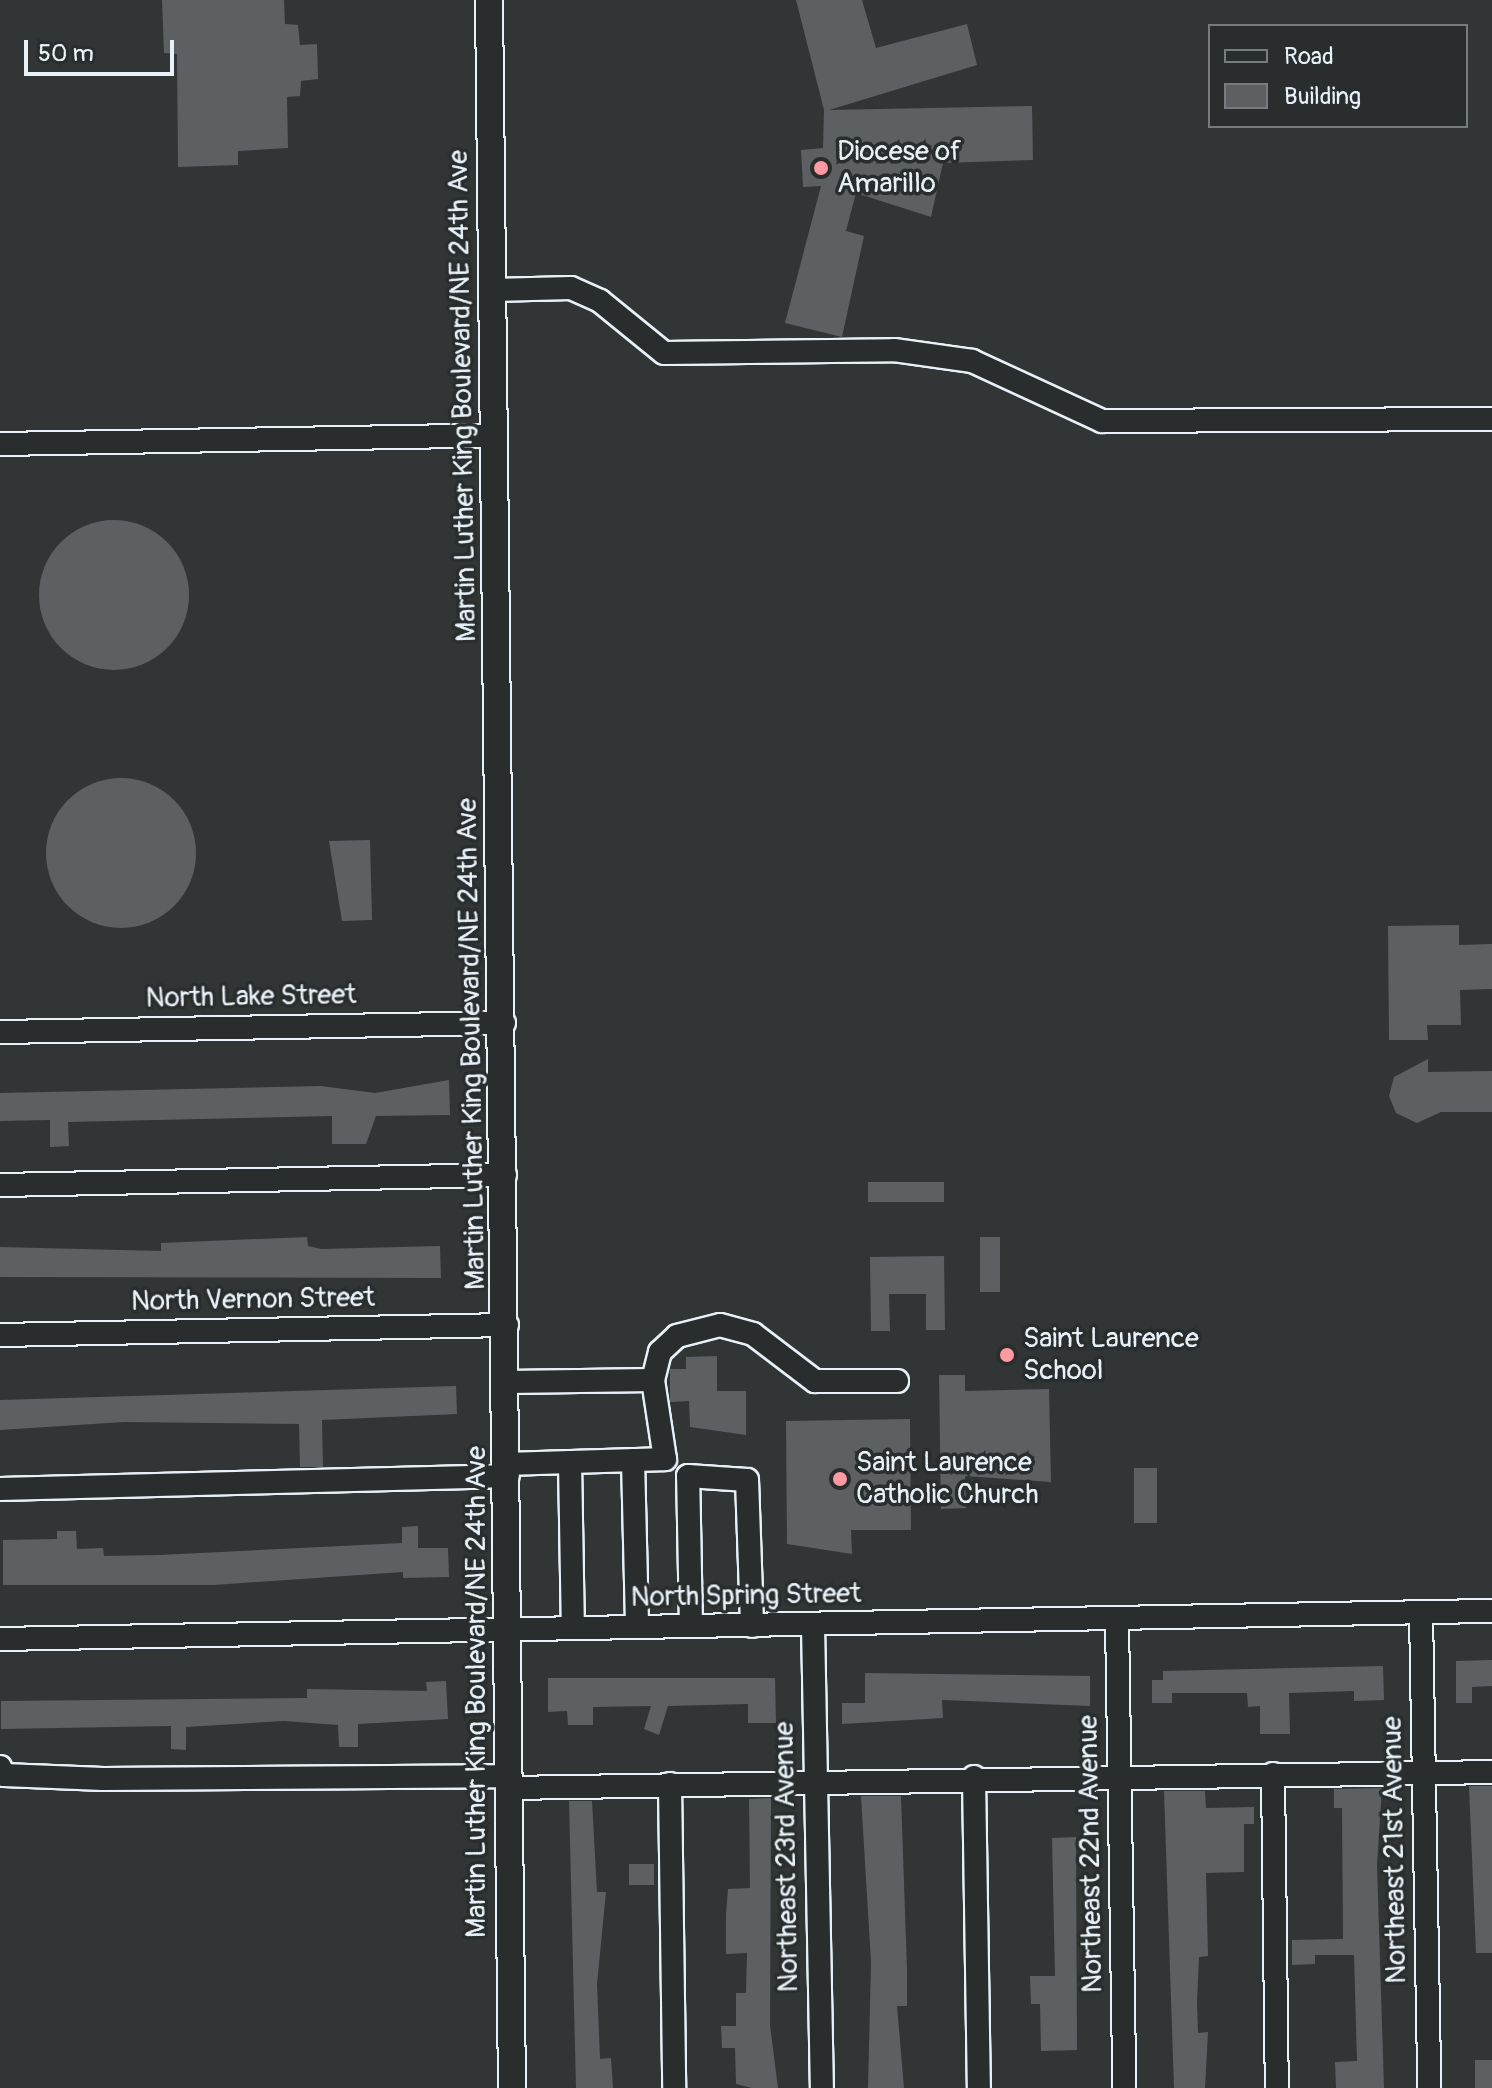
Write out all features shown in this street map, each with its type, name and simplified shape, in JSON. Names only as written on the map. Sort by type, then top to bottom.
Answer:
[{"type":"main road","name":"Martin Luther King Boulevard/NE 24th Ave","points":[[489,0],[504,1023],[512,2088]]},
{"type":"street","points":[[493,290],[571,288],[600,301],[664,353],[894,350],[972,361],[1102,421],[1492,419]]},
{"type":"street","points":[[0,444],[495,435]]},
{"type":"street","name":"North Lake Street","points":[[0,1032],[504,1023]]},
{"type":"street","points":[[0,1185],[505,1175]]},
{"type":"street","name":"North Vernon Street","points":[[0,1335],[507,1325]]},
{"type":"street","points":[[665,1459],[653,1380],[660,1352],[677,1336],[720,1325],[753,1334],[815,1381],[897,1381]]},
{"type":"street","points":[[507,1382],[653,1380]]},
{"type":"street","points":[[0,1489],[508,1470],[570,1462],[665,1459],[688,1476],[747,1480],[752,1626]]},
{"type":"street","points":[[633,1460],[637,1627]]},
{"type":"street","points":[[570,1462],[573,1628]]},
{"type":"street","points":[[688,1476],[691,1626]]},
{"type":"street","name":"North Spring Street","points":[[0,1639],[1492,1611]]},
{"type":"street","name":"Northeast 21st Avenue","points":[[1421,1612],[1429,2088]]},
{"type":"street","name":"Northeast 22nd Avenue","points":[[1117,1620],[1124,2088]]},
{"type":"street","name":"Northeast 23rd Avenue","points":[[813,1625],[822,2088]]},
{"type":"street","points":[[1,1772],[670,1784],[1119,1774],[1492,1772]]},
{"type":"street","points":[[1273,1774],[1277,2088]]},
{"type":"street","points":[[974,1777],[979,2088]]},
{"type":"street","points":[[670,1784],[674,2088]]},
{"type":"building","points":[[162,0],[284,0],[285,24],[298,25],[300,45],[317,44],[318,79],[301,81],[300,96],[287,97],[288,148],[238,151],[238,165],[178,167],[177,54],[164,53]]},
{"type":"building","points":[[796,0],[862,0],[876,48],[967,24],[977,65],[829,110],[1032,106],[1033,160],[943,163],[931,217],[856,193],[846,231],[864,236],[842,337],[785,323],[821,186],[803,187],[801,150],[823,148],[824,110]]},
{"type":"building","points":[[114,520],[143,526],[167,542],[183,566],[189,595],[183,624],[167,648],[143,664],[114,670],[85,664],[61,648],[45,624],[39,595],[45,566],[61,542],[85,526]]},
{"type":"building","points":[[121,778],[150,784],[174,800],[190,824],[196,853],[190,882],[174,906],[150,922],[121,928],[92,922],[68,906],[52,882],[46,853],[52,824],[68,800],[92,784]]},
{"type":"building","points":[[370,840],[372,920],[342,921],[329,841]]},
{"type":"building","points":[[1459,925],[1459,945],[1492,944],[1492,989],[1460,990],[1461,1025],[1427,1025],[1428,1040],[1389,1040],[1388,926]]},
{"type":"building","points":[[1428,1059],[1428,1072],[1492,1071],[1492,1112],[1441,1112],[1417,1123],[1396,1113],[1389,1096],[1394,1077]]},
{"type":"building","points":[[449,1080],[450,1115],[376,1116],[366,1144],[332,1144],[332,1116],[68,1122],[69,1146],[50,1147],[50,1120],[0,1121],[0,1093],[321,1086],[375,1093]]},
{"type":"building","points":[[868,1182],[944,1182],[944,1202],[868,1202]]},
{"type":"building","points":[[307,1237],[308,1246],[321,1249],[440,1246],[441,1278],[0,1277],[0,1247],[161,1251],[161,1243]]},
{"type":"building","points":[[980,1237],[1000,1237],[1000,1292],[980,1292]]},
{"type":"building","points":[[944,1256],[945,1330],[926,1330],[926,1294],[889,1294],[890,1331],[871,1331],[870,1257]]},
{"type":"building","points":[[717,1356],[717,1391],[746,1391],[746,1435],[690,1427],[689,1401],[670,1402],[670,1369],[686,1369],[686,1357]]},
{"type":"building","points":[[939,1375],[965,1375],[965,1391],[1049,1389],[1051,1482],[965,1476],[966,1508],[941,1509]]},
{"type":"building","points":[[456,1386],[457,1414],[322,1420],[323,1467],[300,1467],[299,1424],[124,1422],[0,1430],[0,1400]]},
{"type":"building","points":[[910,1419],[911,1530],[851,1530],[852,1554],[787,1544],[786,1421]]},
{"type":"building","points":[[1134,1468],[1157,1468],[1157,1523],[1134,1523]]},
{"type":"building","points":[[418,1526],[418,1548],[448,1548],[449,1577],[403,1578],[403,1572],[214,1585],[3,1585],[3,1540],[57,1539],[57,1531],[76,1531],[77,1549],[103,1548],[104,1556],[402,1543],[402,1527]]},
{"type":"building","points":[[1492,1660],[1492,1686],[1472,1687],[1472,1703],[1456,1703],[1456,1661]]},
{"type":"building","points":[[1383,1666],[1384,1700],[1354,1701],[1354,1691],[1289,1693],[1290,1734],[1260,1734],[1260,1706],[1248,1707],[1247,1693],[1172,1693],[1172,1703],[1152,1703],[1152,1680],[1163,1680],[1163,1671]]},
{"type":"building","points":[[865,1673],[1090,1676],[1090,1706],[942,1700],[943,1718],[842,1724],[842,1703],[865,1703]]},
{"type":"building","points":[[548,1678],[775,1678],[776,1723],[748,1723],[748,1704],[668,1706],[659,1735],[644,1729],[651,1706],[593,1707],[593,1725],[568,1725],[567,1711],[548,1712]]},
{"type":"building","points":[[446,1681],[448,1719],[358,1724],[358,1747],[339,1747],[338,1725],[284,1721],[186,1727],[186,1750],[171,1749],[171,1726],[1,1729],[1,1701],[307,1698],[307,1689],[427,1691],[426,1682]]},
{"type":"building","points":[[1469,1786],[1492,1786],[1492,1953],[1476,1953]]},
{"type":"building","points":[[1382,1788],[1377,1865],[1384,2088],[1336,2088],[1335,2062],[1357,2061],[1354,1955],[1315,1955],[1315,1964],[1292,1965],[1292,1940],[1343,1939],[1342,1808],[1334,1808],[1334,1789]]},
{"type":"building","points":[[1164,1791],[1205,1791],[1206,1808],[1254,1807],[1254,1824],[1244,1824],[1244,1872],[1206,1873],[1208,1956],[1199,1957],[1197,2002],[1198,2033],[1208,2032],[1205,2088],[1174,2088]]},
{"type":"building","points":[[861,1796],[901,1796],[907,2006],[897,2006],[904,2088],[868,2088],[871,1962]]},
{"type":"building","points":[[771,1798],[770,2025],[778,2088],[752,2088],[736,2084],[735,2048],[722,2048],[721,2026],[736,2026],[736,1993],[746,1993],[747,1953],[726,1954],[726,1914],[728,1889],[750,1888],[749,1799]]},
{"type":"building","points":[[569,1801],[592,1801],[597,1892],[606,1892],[597,1984],[600,2059],[611,2058],[613,2088],[576,2088]]},
{"type":"building","points":[[1076,1837],[1077,2050],[1041,2051],[1040,2004],[1031,2004],[1030,1976],[1055,1976],[1052,1838]]},
{"type":"building","points":[[629,1864],[654,1864],[654,1885],[629,1885]]},
{"type":"building","points":[[1475,2060],[1492,2060],[1492,2088],[1475,2088]]},
{"type":"place","name":"Diocese of Amarillo","points":[[821,168]]},
{"type":"place","name":"Saint Laurence School","points":[[1007,1355]]},
{"type":"place","name":"Saint Laurence Catholic Church","points":[[840,1479]]}]
